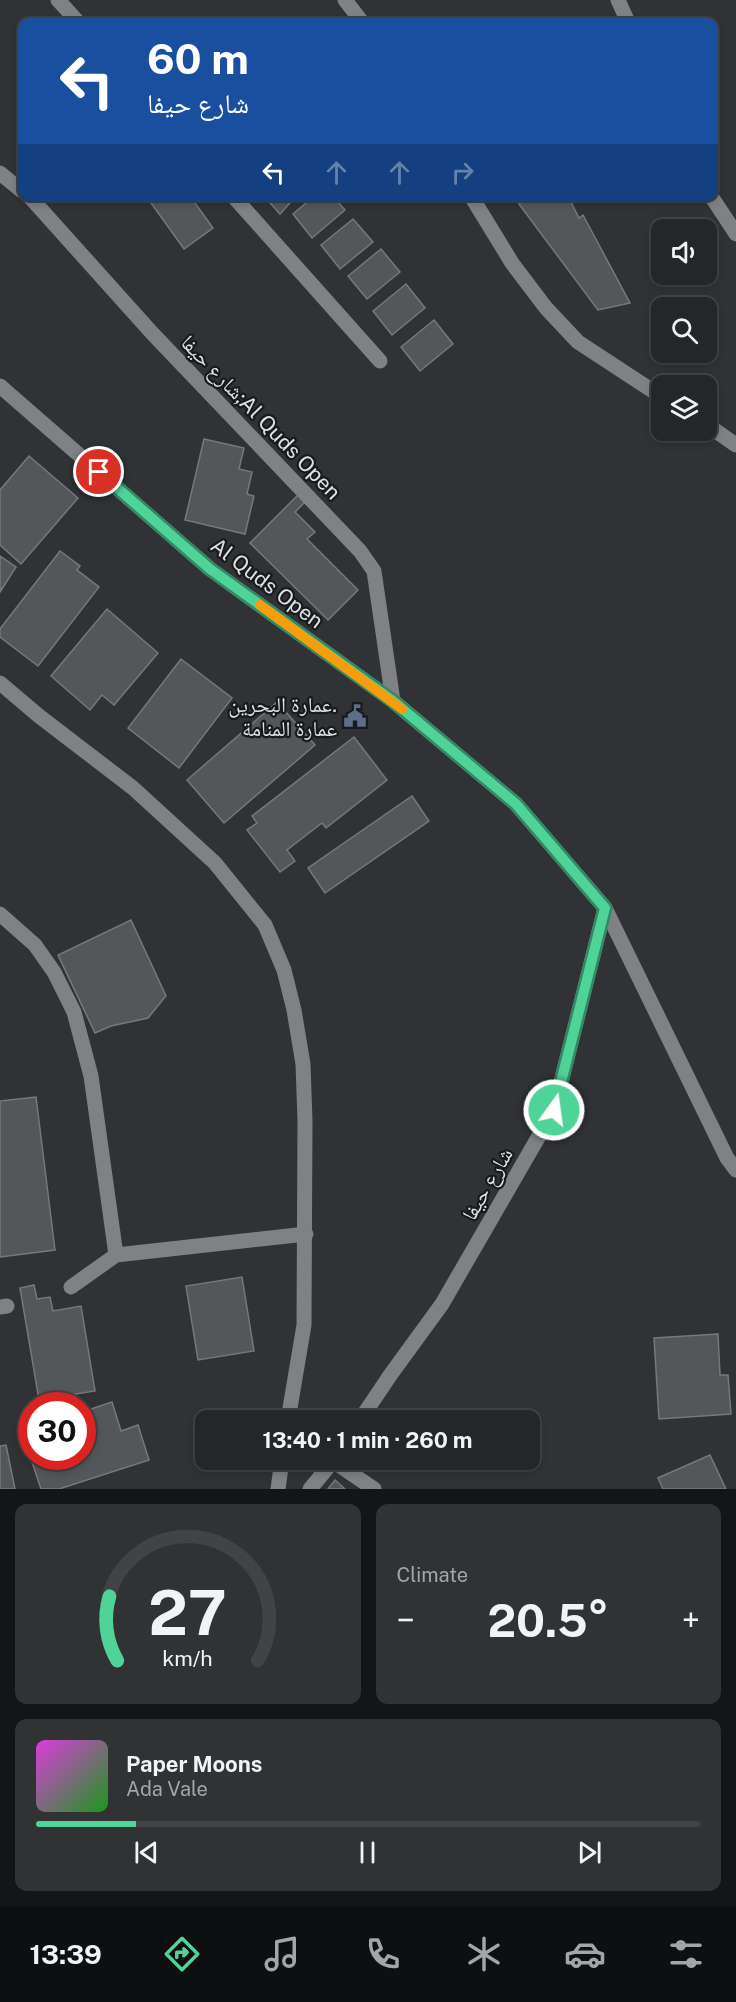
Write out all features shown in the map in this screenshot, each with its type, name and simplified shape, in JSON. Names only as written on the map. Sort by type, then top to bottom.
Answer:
[{"type":"street","points":[[58,0],[74,18]]},
{"type":"street","points":[[345,0],[359,18]]},
{"type":"street","points":[[618,0],[626,18]]},
{"type":"street","points":[[0,173],[18,188]]},
{"type":"street","name":"شارع حيفا;Al Quds Open","points":[[33,201],[152,333],[360,551],[374,571],[393,701]]},
{"type":"street","points":[[237,201],[380,361]]},
{"type":"street","points":[[474,201],[512,263],[546,308],[578,342],[651,390]]},
{"type":"street","points":[[714,201],[736,234]]},
{"type":"street","name":"Al Quds Open","points":[[0,386],[210,569],[393,701],[516,804],[605,908]]},
{"type":"street","points":[[717,432],[736,445]]},
{"type":"street","points":[[0,683],[133,788],[215,863],[265,925],[284,970],[294,1010],[303,1064],[305,1121],[304,1324],[290,1410]]},
{"type":"street","points":[[605,908],[727,1158],[736,1170]]},
{"type":"street","name":"شارع حيفا","points":[[367,1410],[442,1304],[554,1110],[605,908]]},
{"type":"street","points":[[0,914],[35,945],[54,972],[74,1012],[91,1076],[116,1255]]},
{"type":"street","points":[[71,1287],[116,1255],[306,1234]]},
{"type":"street","points":[[278,1489],[281,1470]]},
{"type":"street","points":[[310,1489],[326,1470]]},
{"type":"street","points":[[348,1470],[374,1489]]},
{"type":"building","points":[[150,201],[194,201],[213,228],[184,249]]},
{"type":"building","points":[[268,201],[292,201],[280,214]]},
{"type":"building","points":[[308,201],[337,201],[345,210],[312,238],[293,214]]},
{"type":"building","points":[[522,201],[570,201],[579,218],[583,215],[630,303],[598,310],[519,204]]},
{"type":"building","points":[[353,219],[373,242],[340,269],[321,245]]},
{"type":"building","points":[[381,249],[400,272],[367,299],[348,276]]},
{"type":"building","points":[[406,284],[425,308],[392,335],[373,311]]},
{"type":"building","points":[[434,320],[453,344],[420,371],[401,347]]},
{"type":"building","points":[[204,439],[244,448],[239,469],[252,472],[247,494],[254,496],[245,534],[185,520]]},
{"type":"building","points":[[29,456],[78,498],[21,564],[0,545],[0,490]]},
{"type":"building","points":[[300,493],[307,500],[295,512],[315,532],[307,539],[358,590],[328,620],[250,543]]},
{"type":"building","points":[[60,551],[80,566],[77,570],[99,587],[38,666],[0,637],[0,629]]},
{"type":"building","points":[[0,556],[16,567],[0,592]]},
{"type":"building","points":[[107,609],[158,653],[114,705],[102,695],[90,710],[51,676]]},
{"type":"building","points":[[181,659],[232,698],[179,768],[128,728]]},
{"type":"building","points":[[277,702],[315,745],[224,823],[187,780]]},
{"type":"building","points":[[354,737],[387,780],[326,828],[322,823],[287,850],[295,861],[280,872],[247,830],[257,823],[252,816]]},
{"type":"building","points":[[412,796],[429,821],[325,893],[308,868]]},
{"type":"building","points":[[131,920],[166,996],[148,1018],[111,1026],[95,1033],[58,955]]},
{"type":"building","points":[[36,1097],[55,1250],[0,1257],[0,1101]]},
{"type":"building","points":[[242,1277],[254,1351],[198,1360],[186,1286]]},
{"type":"building","points":[[34,1285],[37,1299],[50,1297],[53,1311],[81,1306],[95,1391],[38,1392],[20,1288]]},
{"type":"building","points":[[718,1334],[720,1375],[728,1375],[731,1414],[659,1419],[654,1338]]},
{"type":"building","points":[[112,1402],[121,1431],[138,1425],[149,1460],[59,1489],[41,1489],[35,1470],[96,1470],[96,1407]]},
{"type":"building","points":[[6,1445],[15,1489],[0,1489],[0,1446]]},
{"type":"building","points":[[710,1455],[726,1489],[663,1489],[658,1478]]},
{"type":"building","points":[[335,1480],[345,1489],[328,1489]]},
{"type":"slow traffic","points":[[260,605],[402,709]]},
{"type":"place","name":"عمارة البحرين. عمارة المنامة","points":[[355,716]]},
{"type":"route","points":[[99,472],[210,569],[393,701],[516,804],[605,908],[554,1110]]}]
